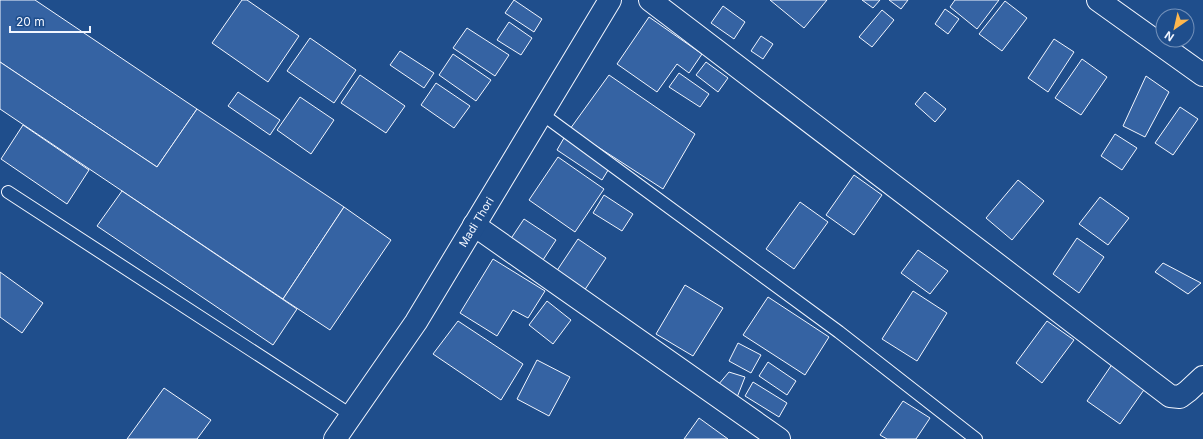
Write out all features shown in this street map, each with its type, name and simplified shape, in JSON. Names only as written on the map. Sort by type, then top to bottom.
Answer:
[{"type":"street","name":"Madi Thori","points":[[340,437],[351,415],[416,322],[610,0]]},
{"type":"street","points":[[650,0],[1170,396],[1180,397],[1203,376]]},
{"type":"street","points":[[1098,0],[1203,74]]},
{"type":"street","points":[[474,225],[779,439]]},
{"type":"lane","points":[[542,114],[839,332],[976,439]]},
{"type":"lane","points":[[8,192],[351,415]]},
{"type":"building","points":[[0,0],[35,0],[197,109],[157,167],[0,62]]},
{"type":"building","points":[[242,0],[247,0],[299,36],[268,82],[212,43]]},
{"type":"building","points":[[514,0],[542,19],[534,32],[505,13]]},
{"type":"building","points":[[770,0],[827,0],[804,28]]},
{"type":"building","points":[[862,0],[880,0],[873,8]]},
{"type":"building","points":[[889,0],[908,0],[901,9]]},
{"type":"building","points":[[955,0],[999,0],[977,29],[950,7]]},
{"type":"building","points":[[1005,1],[1027,18],[1002,51],[979,34]]},
{"type":"building","points":[[723,6],[745,22],[734,39],[711,23]]},
{"type":"building","points":[[945,9],[959,19],[948,34],[935,24]]},
{"type":"building","points":[[882,10],[894,20],[872,47],[859,37]]},
{"type":"building","points":[[649,17],[702,54],[689,73],[677,64],[657,92],[617,64]]},
{"type":"building","points":[[509,22],[532,38],[521,55],[497,40]]},
{"type":"building","points":[[467,28],[509,55],[495,76],[453,48]]},
{"type":"building","points":[[761,36],[773,44],[763,59],[751,51]]},
{"type":"building","points":[[310,38],[356,70],[334,103],[287,71]]},
{"type":"building","points":[[1054,39],[1074,52],[1048,92],[1028,78]]},
{"type":"building","points":[[400,51],[434,73],[424,88],[390,65]]},
{"type":"building","points":[[453,54],[491,80],[476,101],[439,75]]},
{"type":"building","points":[[1082,59],[1107,77],[1081,115],[1055,98]]},
{"type":"building","points":[[0,62],[157,167],[197,109],[344,207],[283,299],[0,109]]},
{"type":"building","points":[[706,62],[728,78],[718,92],[696,75]]},
{"type":"building","points":[[679,73],[709,94],[700,107],[669,87]]},
{"type":"building","points":[[360,75],[405,106],[386,133],[341,103]]},
{"type":"building","points":[[609,75],[695,134],[663,189],[570,129]]},
{"type":"building","points":[[1146,76],[1169,92],[1145,137],[1123,126]]},
{"type":"building","points":[[436,83],[470,106],[454,128],[421,105]]},
{"type":"building","points":[[238,92],[280,120],[270,135],[228,106]]},
{"type":"building","points":[[925,92],[946,109],[935,122],[915,104]]},
{"type":"building","points":[[300,97],[334,120],[311,154],[277,130]]},
{"type":"building","points":[[1180,107],[1198,119],[1173,155],[1155,143]]},
{"type":"building","points":[[23,125],[89,170],[67,204],[1,159]]},
{"type":"building","points":[[1115,134],[1137,148],[1122,170],[1101,156]]},
{"type":"building","points":[[564,138],[610,167],[602,180],[557,150]]},
{"type":"building","points":[[558,157],[604,189],[575,232],[529,200]]},
{"type":"building","points":[[854,175],[882,195],[854,235],[826,215]]},
{"type":"building","points":[[1018,180],[1044,201],[1012,240],[986,218]]},
{"type":"building","points":[[122,191],[297,309],[273,345],[97,226]]},
{"type":"building","points":[[604,195],[633,214],[622,231],[593,213]]},
{"type":"building","points":[[1100,197],[1129,218],[1108,245],[1079,224]]},
{"type":"building","points":[[800,202],[828,222],[794,269],[766,249]]},
{"type":"building","points":[[344,207],[391,240],[330,330],[283,299]]},
{"type":"building","points":[[524,219],[556,240],[543,260],[510,240]]},
{"type":"building","points":[[1077,238],[1104,257],[1079,293],[1053,274]]},
{"type":"building","points":[[578,239],[606,258],[584,291],[556,272]]},
{"type":"building","points":[[918,250],[948,271],[930,294],[901,273]]},
{"type":"building","points":[[493,259],[545,291],[528,318],[513,310],[497,336],[460,313]]},
{"type":"building","points":[[1163,263],[1201,283],[1188,294],[1155,272]]},
{"type":"building","points":[[0,272],[43,303],[22,333],[0,317]]},
{"type":"building","points":[[685,285],[723,308],[693,356],[656,334]]},
{"type":"building","points":[[913,291],[947,313],[917,361],[882,339]]},
{"type":"building","points":[[768,297],[829,337],[805,375],[743,335]]},
{"type":"building","points":[[547,301],[571,320],[553,344],[529,325]]},
{"type":"building","points":[[458,321],[523,364],[501,400],[433,354]]},
{"type":"building","points":[[1047,321],[1074,340],[1042,383],[1016,363]]},
{"type":"building","points":[[738,343],[761,355],[751,373],[729,361]]},
{"type":"building","points":[[537,360],[570,377],[549,416],[517,399]]},
{"type":"building","points":[[1115,360],[1148,384],[1120,424],[1087,401]]},
{"type":"building","points":[[768,362],[796,381],[787,395],[759,376]]},
{"type":"building","points":[[729,372],[745,377],[736,400],[718,385]]},
{"type":"building","points":[[753,382],[787,403],[779,417],[745,396]]},
{"type":"building","points":[[164,388],[211,420],[197,439],[127,439]]},
{"type":"building","points":[[903,401],[930,418],[916,439],[887,439],[880,435]]},
{"type":"building","points":[[699,418],[728,439],[684,439]]}]
